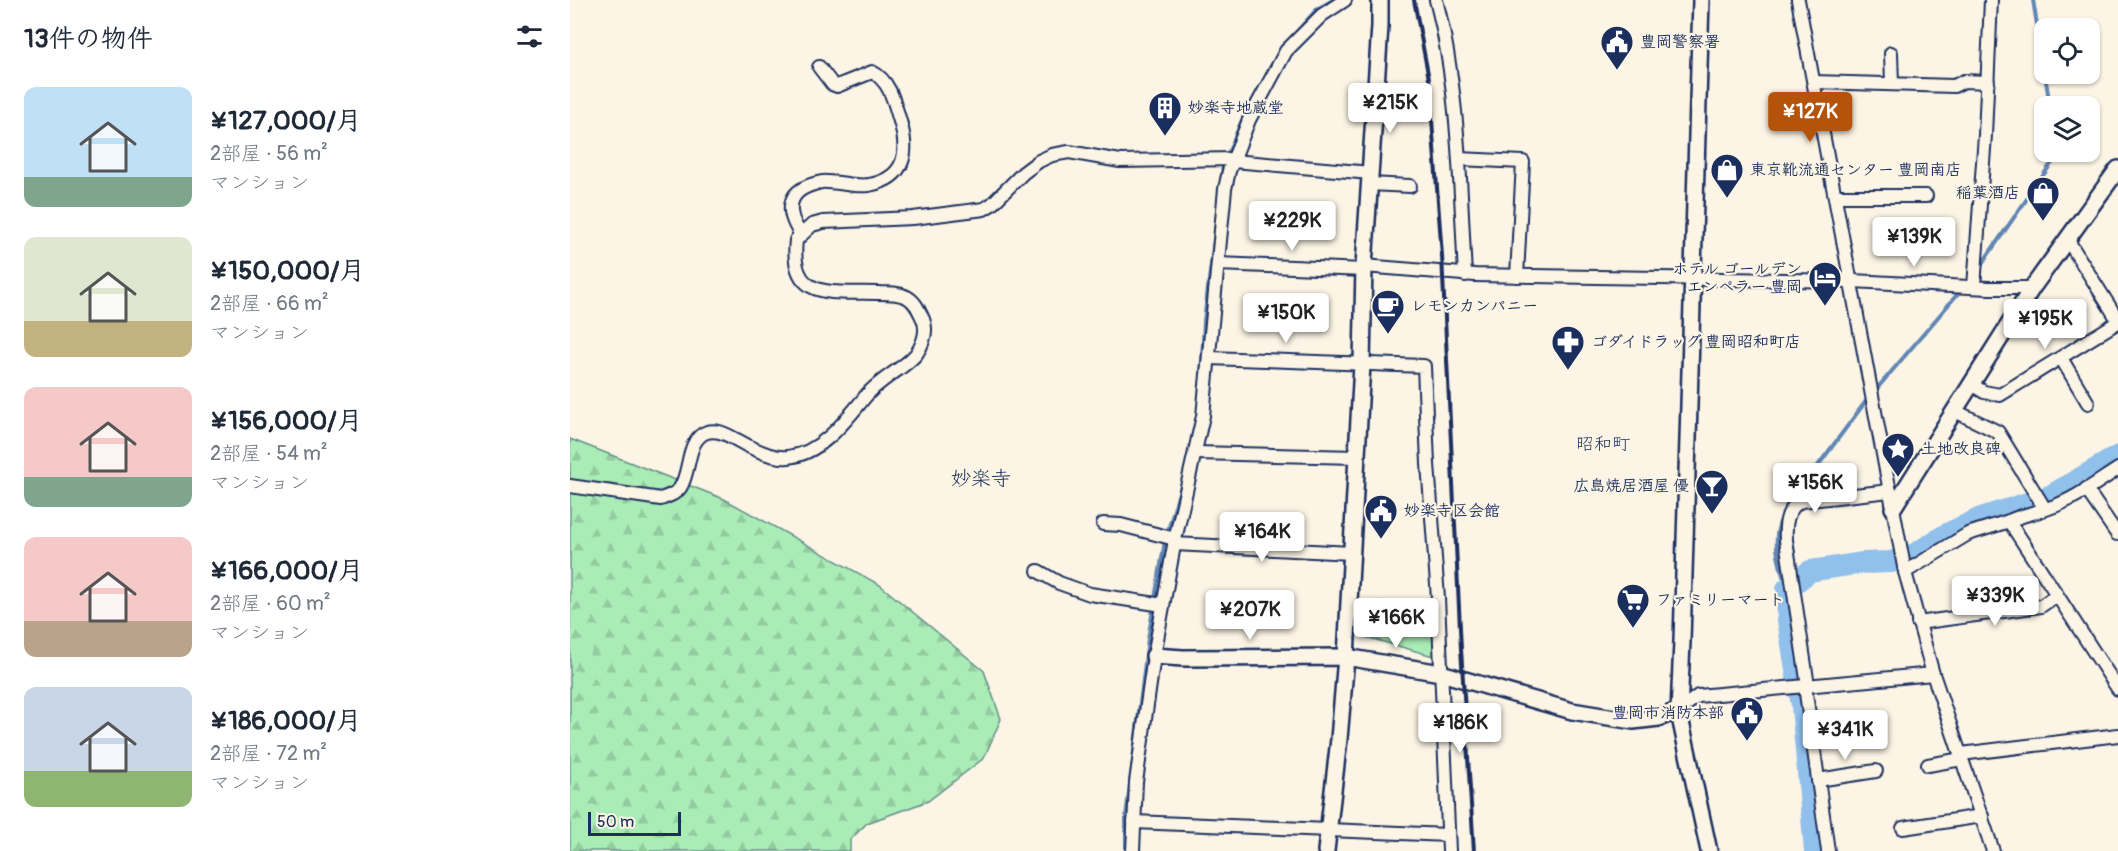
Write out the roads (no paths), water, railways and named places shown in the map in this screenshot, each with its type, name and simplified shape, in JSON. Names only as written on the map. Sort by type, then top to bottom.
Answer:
[{"type":"street","points":[[1132,851],[1136,782],[1154,656],[1175,541],[1203,416],[1225,189],[1233,160],[1249,120],[1286,51],[1322,15],[1345,0]]},
{"type":"street","points":[[1326,851],[1340,739],[1346,657],[1362,364],[1364,268],[1380,0]]},
{"type":"street","points":[[1436,0],[1445,33],[1459,159],[1465,275]]},
{"type":"street","points":[[1701,0],[1679,710],[1709,851]]},
{"type":"street","points":[[1798,0],[1905,572],[1933,674],[1993,851]]},
{"type":"street","points":[[1974,286],[1988,82],[1991,0]]},
{"type":"street","points":[[1891,53],[1892,84]]},
{"type":"street","points":[[800,233],[792,221],[791,202],[795,194],[803,187],[826,181],[868,185],[898,171],[905,154],[902,126],[892,96],[879,76],[872,72],[837,86],[832,84],[819,67]]},
{"type":"street","points":[[1814,82],[1954,86],[1964,81],[1988,82]]},
{"type":"street","points":[[570,486],[661,499],[674,494],[680,488],[688,471],[695,442],[706,432],[719,431],[771,455],[787,458],[806,453],[825,441],[874,385],[915,356],[925,339],[925,324],[915,304],[908,298],[896,294],[833,292],[814,289],[805,284],[794,255],[796,240],[800,233],[812,225],[823,222],[913,218],[984,208],[992,204],[1023,173],[1040,161],[1052,155],[1070,152],[1120,161],[1233,160],[1410,186]]},
{"type":"street","points":[[1459,159],[1523,162],[1517,276]]},
{"type":"street","points":[[1893,508],[2032,288],[2118,169]]},
{"type":"street","points":[[1835,196],[1926,196]]},
{"type":"street","points":[[1971,384],[1984,392],[2000,395],[2117,324],[2067,239]]},
{"type":"street","points":[[1218,264],[1364,268],[1465,275],[1852,280],[2032,288]]},
{"type":"street","points":[[1209,357],[1424,366],[1449,851]]},
{"type":"street","points":[[2061,358],[2088,403]]},
{"type":"street","points":[[1954,411],[1998,432],[2041,503]]},
{"type":"street","points":[[1196,453],[1357,457]]},
{"type":"street","points":[[1905,572],[1968,534],[2009,521],[2027,513],[2041,503],[2071,498],[2118,469]]},
{"type":"street","points":[[2086,489],[2117,534]]},
{"type":"street","points":[[1828,851],[1785,524],[1795,504],[1801,501],[1890,491]]},
{"type":"street","points":[[2009,521],[2118,689]]},
{"type":"street","points":[[1103,524],[1121,525],[1175,541],[1352,553]]},
{"type":"street","points":[[1038,571],[1059,583],[1090,594],[1163,605]]},
{"type":"street","points":[[1918,623],[2041,606],[2057,595]]},
{"type":"street","points":[[1154,656],[1183,658],[1346,657],[1441,673],[1572,711],[1633,721],[1659,718],[1679,710],[1698,696],[1933,674]]},
{"type":"street","points":[[1928,765],[1962,756],[2118,735]]},
{"type":"street","points":[[1818,780],[1876,771]]},
{"type":"street","points":[[1903,828],[1982,816]]},
{"type":"street","points":[[1134,822],[1448,835]]},
{"type":"waterway","points":[[1282,48],[1317,9],[1333,0]]},
{"type":"waterway","points":[[2033,0],[2048,96]]},
{"type":"waterway","points":[[1201,378],[1204,321],[1223,166],[1242,120],[1272,65]]},
{"type":"waterway","points":[[1979,268],[2052,162]]},
{"type":"waterway","points":[[1874,392],[1961,290]]},
{"type":"waterway","points":[[1791,502],[1869,397]]},
{"type":"waterway","points":[[1815,851],[1802,706],[1788,620],[1787,589],[1810,571],[1862,563],[1891,562],[1915,554],[1945,535],[1981,518],[2050,496],[2118,456]]},
{"type":"waterway","points":[[1126,851],[1126,817],[1148,639],[1165,541],[1182,482]]},
{"type":"waterway","points":[[1783,516],[1777,533],[1777,552],[1787,589]]},
{"type":"railway","points":[[1414,0],[1429,79],[1442,256],[1461,649],[1474,851]]},
{"type":"place","name":"豊岡警察署","points":[[1617,71]]},
{"type":"place","name":"妙楽寺地蔵堂","points":[[1165,137]]},
{"type":"place","name":"東京靴流通センター 豊岡南店","points":[[1727,199]]},
{"type":"place","name":"稲葉酒店","points":[[2043,222]]},
{"type":"place","name":"ホテル ゴールデン エンペラー 豊岡","points":[[1825,307]]},
{"type":"place","name":"レモンカンパニー","points":[[1388,335]]},
{"type":"place","name":"ゴダイドラッグ 豊岡昭和町店","points":[[1568,371]]},
{"type":"place","name":"土地改良碑","points":[[1898,478]]},
{"type":"place","name":"広島焼居酒屋 優","points":[[1712,515]]},
{"type":"place","name":"妙楽寺区会館","points":[[1381,540]]},
{"type":"place","name":"ファミリーマート","points":[[1633,629]]},
{"type":"place","name":"豊岡市消防本部","points":[[1747,742]]},
{"type":"district","name":"昭和町","points":[[1603,444]]},
{"type":"district","name":"妙楽寺","points":[[981,478]]}]
